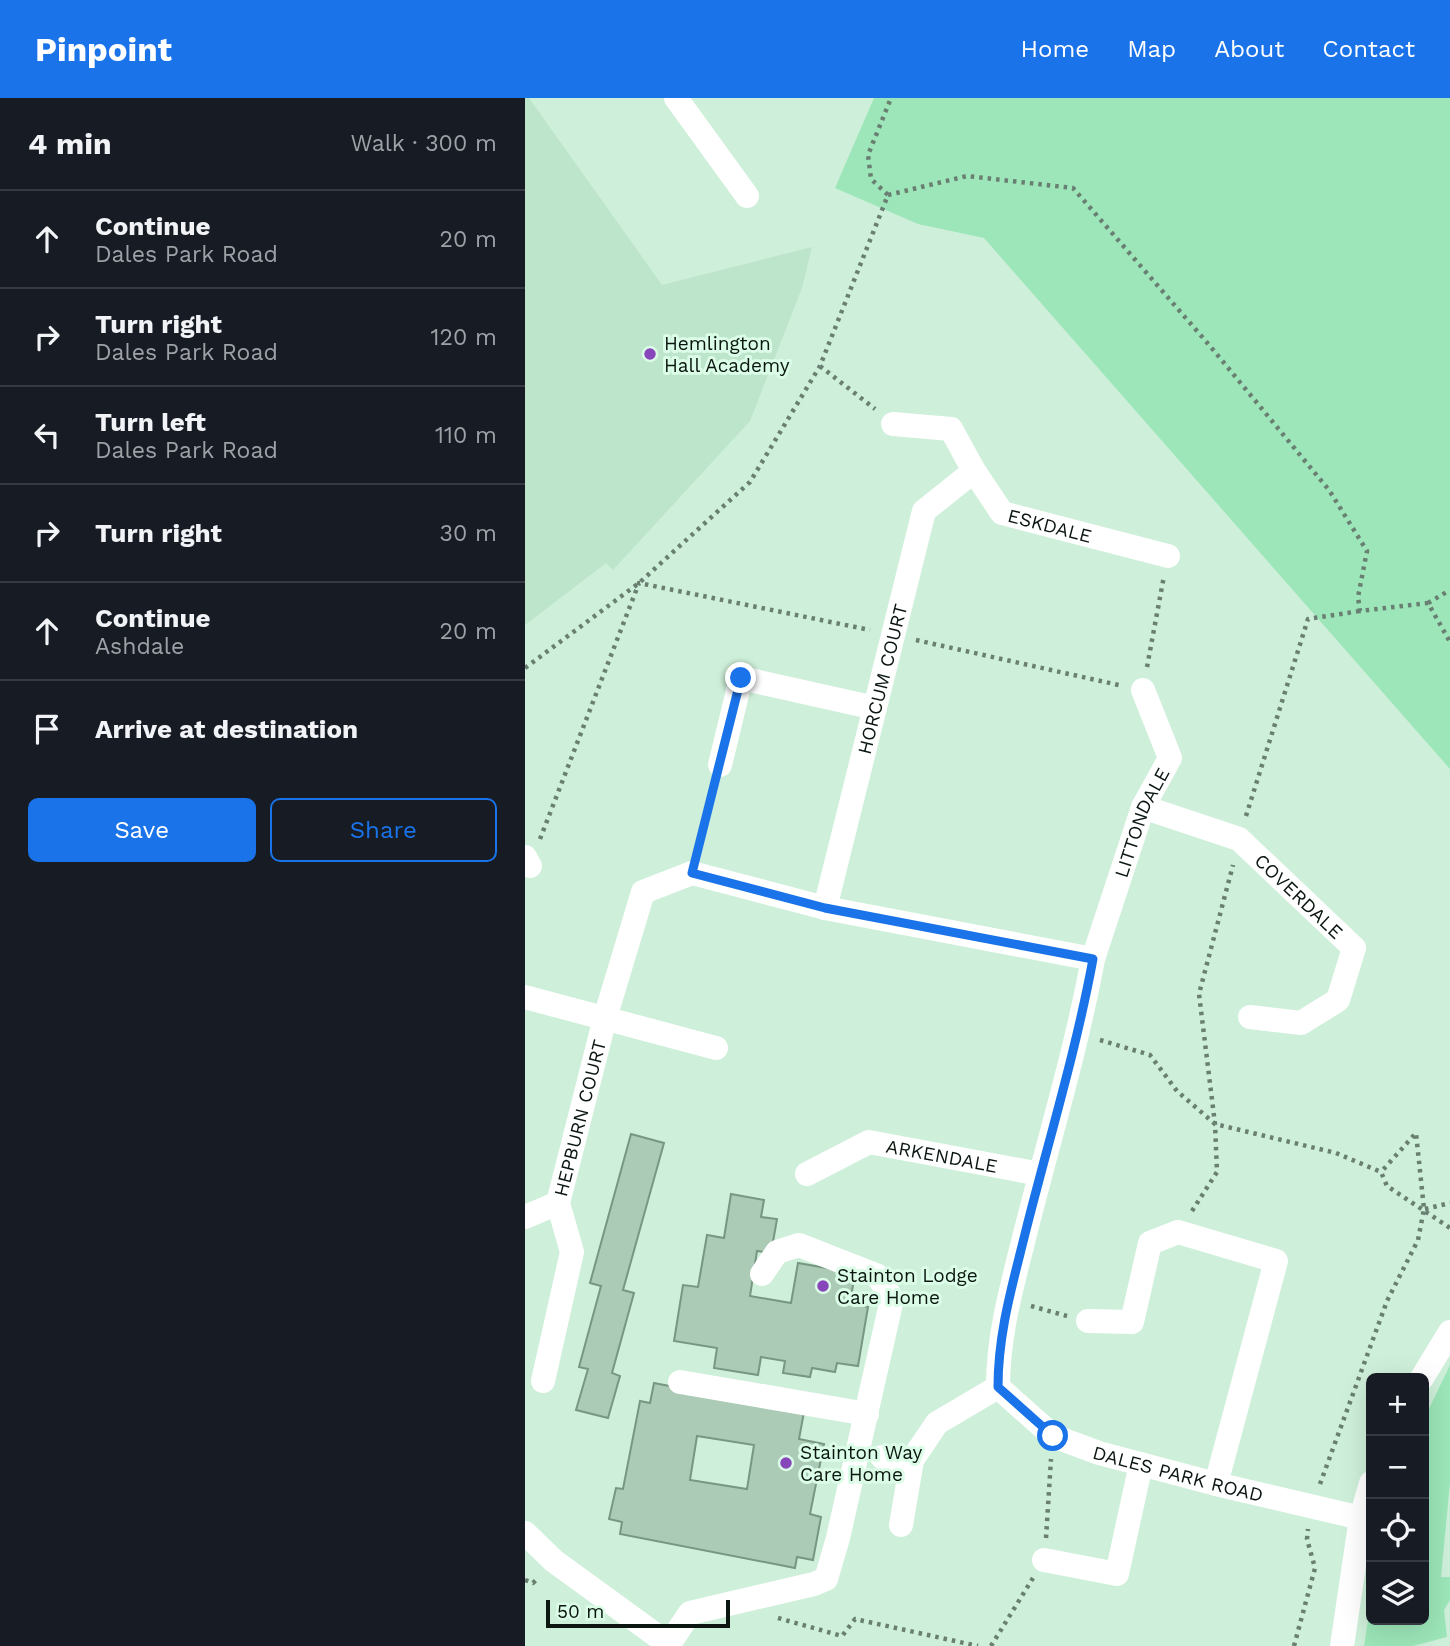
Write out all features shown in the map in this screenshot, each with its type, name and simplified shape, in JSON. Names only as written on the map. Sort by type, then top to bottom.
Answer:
[{"type":"street","points":[[676,98],[747,197]]},
{"type":"street","name":"ESKDALE","points":[[893,424],[951,429],[974,471],[1002,513],[1168,556]]},
{"type":"street","name":"HORCUM COURT","points":[[825,908],[924,511],[974,471]]},
{"type":"street","points":[[720,765],[741,678],[875,708]]},
{"type":"street","name":"LITTONDALE","points":[[1093,959],[1143,807],[1170,758],[1143,690]]},
{"type":"street","name":"COVERDALE","points":[[1143,807],[1239,839],[1354,948],[1338,1000],[1301,1023],[1250,1017]]},
{"type":"street","points":[[605,1018],[643,892],[692,873],[825,908],[1093,959],[1079,1034],[1009,1300],[998,1352],[998,1387],[937,1423],[912,1460],[901,1525]]},
{"type":"street","points":[[525,997],[716,1048]]},
{"type":"street","name":"HEPBURN COURT","points":[[543,1381],[572,1252],[558,1203],[605,1018]]},
{"type":"street","name":"ARKENDALE","points":[[807,1174],[869,1142],[1040,1174]]},
{"type":"street","points":[[525,1217],[558,1203]]},
{"type":"street","points":[[1088,1321],[1132,1322],[1150,1243],[1178,1232],[1276,1261],[1216,1485]]},
{"type":"street","points":[[525,1533],[554,1561],[670,1645],[689,1613],[826,1579],[838,1538],[892,1299],[878,1276],[799,1245],[777,1252],[762,1275]]},
{"type":"street","points":[[1425,1373],[1450,1332]]},
{"type":"street","points":[[680,1382],[867,1414]]},
{"type":"street","name":"DALES PARK ROAD","points":[[998,1387],[1053,1436],[1099,1453],[1216,1485],[1361,1518]]},
{"type":"street","points":[[882,1457],[912,1460]]},
{"type":"street","points":[[1044,1560],[1117,1574],[1141,1464]]},
{"type":"street","points":[[1342,1646],[1361,1518],[1366,1499]]},
{"type":"path","points":[[888,195],[871,179],[868,155],[891,98]]},
{"type":"path","points":[[888,195],[967,176],[1073,188],[1210,346],[1329,490],[1367,551],[1358,597],[1360,611]]},
{"type":"path","points":[[525,668],[639,583],[750,482],[820,366],[888,195]]},
{"type":"path","points":[[820,366],[893,424]]},
{"type":"path","points":[[639,583],[1010,659],[1143,690],[1168,556]]},
{"type":"path","points":[[527,861],[639,583]]},
{"type":"path","points":[[1178,1232],[1217,1172],[1215,1124],[1199,994],[1239,839],[1308,620],[1428,603],[1450,590]]},
{"type":"path","points":[[1428,603],[1450,642]]},
{"type":"path","points":[[692,873],[720,765]]},
{"type":"path","points":[[1079,1034],[1150,1055],[1177,1091],[1215,1124],[1336,1153],[1381,1172],[1387,1186],[1450,1228]]},
{"type":"path","points":[[1294,1646],[1315,1568],[1307,1539],[1312,1507],[1387,1301],[1417,1240],[1424,1209],[1416,1133],[1381,1172]]},
{"type":"path","points":[[1424,1209],[1450,1203]]},
{"type":"path","points":[[1009,1300],[1088,1321]]},
{"type":"path","points":[[767,1615],[842,1636],[855,1619],[978,1646]]},
{"type":"shaded area","name":"Hemlington Hall Academy","points":[[525,98],[529,98],[662,285],[812,247],[802,288],[750,421],[613,570],[606,563],[525,625]]},
{"type":"green space","points":[[874,98],[1450,98],[1450,769],[984,238],[918,224],[835,188]]},
{"type":"green space","points":[[1450,1365],[1450,1482],[1441,1577],[1450,1577],[1450,1600],[1444,1610],[1447,1637],[1413,1646],[1364,1646],[1367,1625],[1429,1625],[1429,1409]]},
{"type":"building","points":[[631,1134],[664,1143],[623,1290],[634,1293],[612,1373],[620,1376],[608,1418],[576,1410],[588,1369],[579,1367],[601,1286],[590,1283]]},
{"type":"building","name":"Stainton Lodge Care Home","points":[[731,1194],[764,1200],[761,1217],[777,1219],[771,1253],[757,1251],[750,1296],[791,1303],[798,1263],[855,1273],[850,1303],[868,1307],[858,1366],[837,1363],[835,1372],[812,1368],[810,1377],[783,1373],[785,1361],[761,1357],[758,1375],[714,1368],[717,1348],[674,1341],[683,1285],[698,1287],[707,1235],[724,1238]]},
{"type":"building","name":"Stainton Way Care Home","points":[[654,1383],[804,1412],[799,1439],[824,1444],[810,1514],[821,1517],[813,1560],[797,1557],[795,1568],[620,1534],[622,1522],[609,1519],[616,1488],[623,1489],[640,1401],[650,1403]],"holes":[[[697,1436],[754,1445],[747,1489],[690,1480]]]},
{"type":"place","name":"Hemlington Hall Academy","points":[[650,354]]},
{"type":"place","name":"Stainton Lodge Care Home","points":[[823,1286]]},
{"type":"place","name":"Stainton Way Care Home","points":[[786,1463]]},
{"type":"route","points":[[741,678],[692,873],[825,908],[1093,959],[1079,1034],[1040,1174],[998,1352],[998,1387],[1053,1436]]}]
